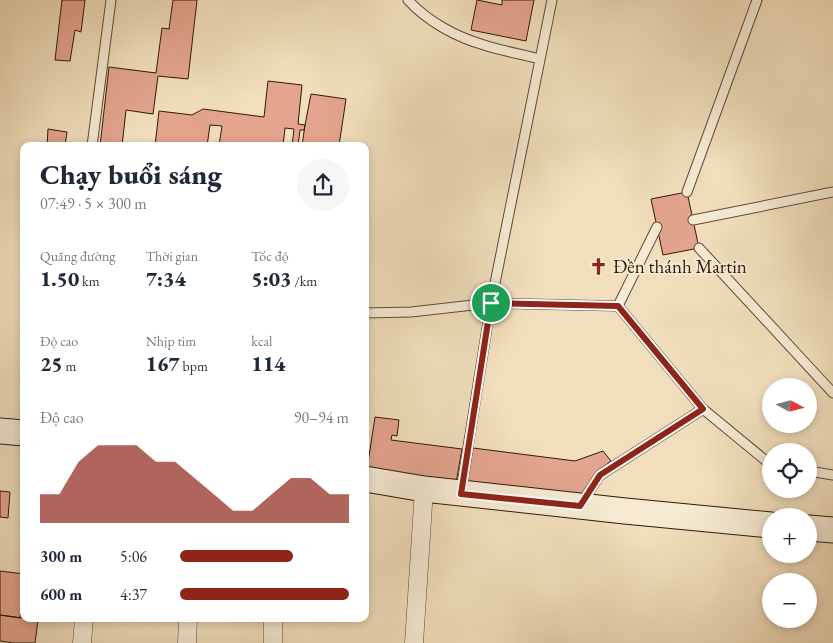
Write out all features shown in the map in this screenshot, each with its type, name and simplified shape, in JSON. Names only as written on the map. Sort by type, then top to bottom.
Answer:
[{"type":"main road","points":[[0,431],[20,433]]},
{"type":"main road","points":[[369,480],[424,490],[762,524]]},
{"type":"main road","points":[[817,529],[833,530]]},
{"type":"street","points":[[414,643],[424,490]]},
{"type":"street","points":[[82,643],[84,622]]},
{"type":"street","points":[[187,643],[188,622]]},
{"type":"street","points":[[273,622],[273,643]]},
{"type":"lane","points":[[93,142],[111,0]]},
{"type":"lane","points":[[408,0],[435,22],[458,35],[483,45],[540,59]]},
{"type":"lane","points":[[461,494],[491,303],[552,0]]},
{"type":"lane","points":[[687,192],[757,0]]},
{"type":"lane","points":[[693,220],[833,192]]},
{"type":"lane","points":[[618,306],[657,227]]},
{"type":"lane","points":[[699,248],[833,393]]},
{"type":"lane","points":[[369,313],[411,312],[491,303],[618,306],[703,409],[762,458]]},
{"type":"lane","points":[[580,506],[600,475],[703,409]]},
{"type":"lane","points":[[817,472],[833,475]]},
{"type":"building","points":[[62,0],[85,0],[81,32],[75,30],[70,61],[55,60]]},
{"type":"building","points":[[173,0],[197,0],[188,79],[158,76],[153,114],[126,110],[122,142],[100,142],[109,67],[156,73],[162,28],[169,29]]},
{"type":"building","points":[[477,0],[502,5],[502,0],[534,0],[526,41],[471,30]]},
{"type":"building","points":[[268,81],[302,85],[298,124],[305,125],[304,130],[300,130],[298,142],[292,142],[294,129],[285,128],[283,142],[220,142],[222,126],[210,125],[208,142],[155,142],[159,111],[192,115],[203,109],[264,117]]},
{"type":"building","points":[[311,94],[346,99],[340,142],[303,142]]},
{"type":"building","points":[[48,129],[67,132],[66,142],[47,142]]},
{"type":"building","points":[[687,192],[699,248],[663,255],[651,199]]},
{"type":"building","points":[[375,417],[399,420],[397,436],[392,435],[391,440],[462,449],[456,483],[369,469],[369,456]]},
{"type":"building","points":[[473,448],[575,461],[603,451],[611,461],[598,471],[582,497],[467,485]]},
{"type":"building","points":[[0,491],[10,492],[8,518],[0,517]]},
{"type":"building","points":[[0,571],[20,574],[20,618],[0,615]]},
{"type":"building","points":[[0,615],[20,618],[20,622],[38,622],[35,643],[0,641]]},
{"type":"place","name":"Đền thánh Martin","points":[[599,266]]},
{"type":"route","points":[[491,303],[618,306],[703,409],[600,475],[580,506],[461,494],[491,303]]}]
